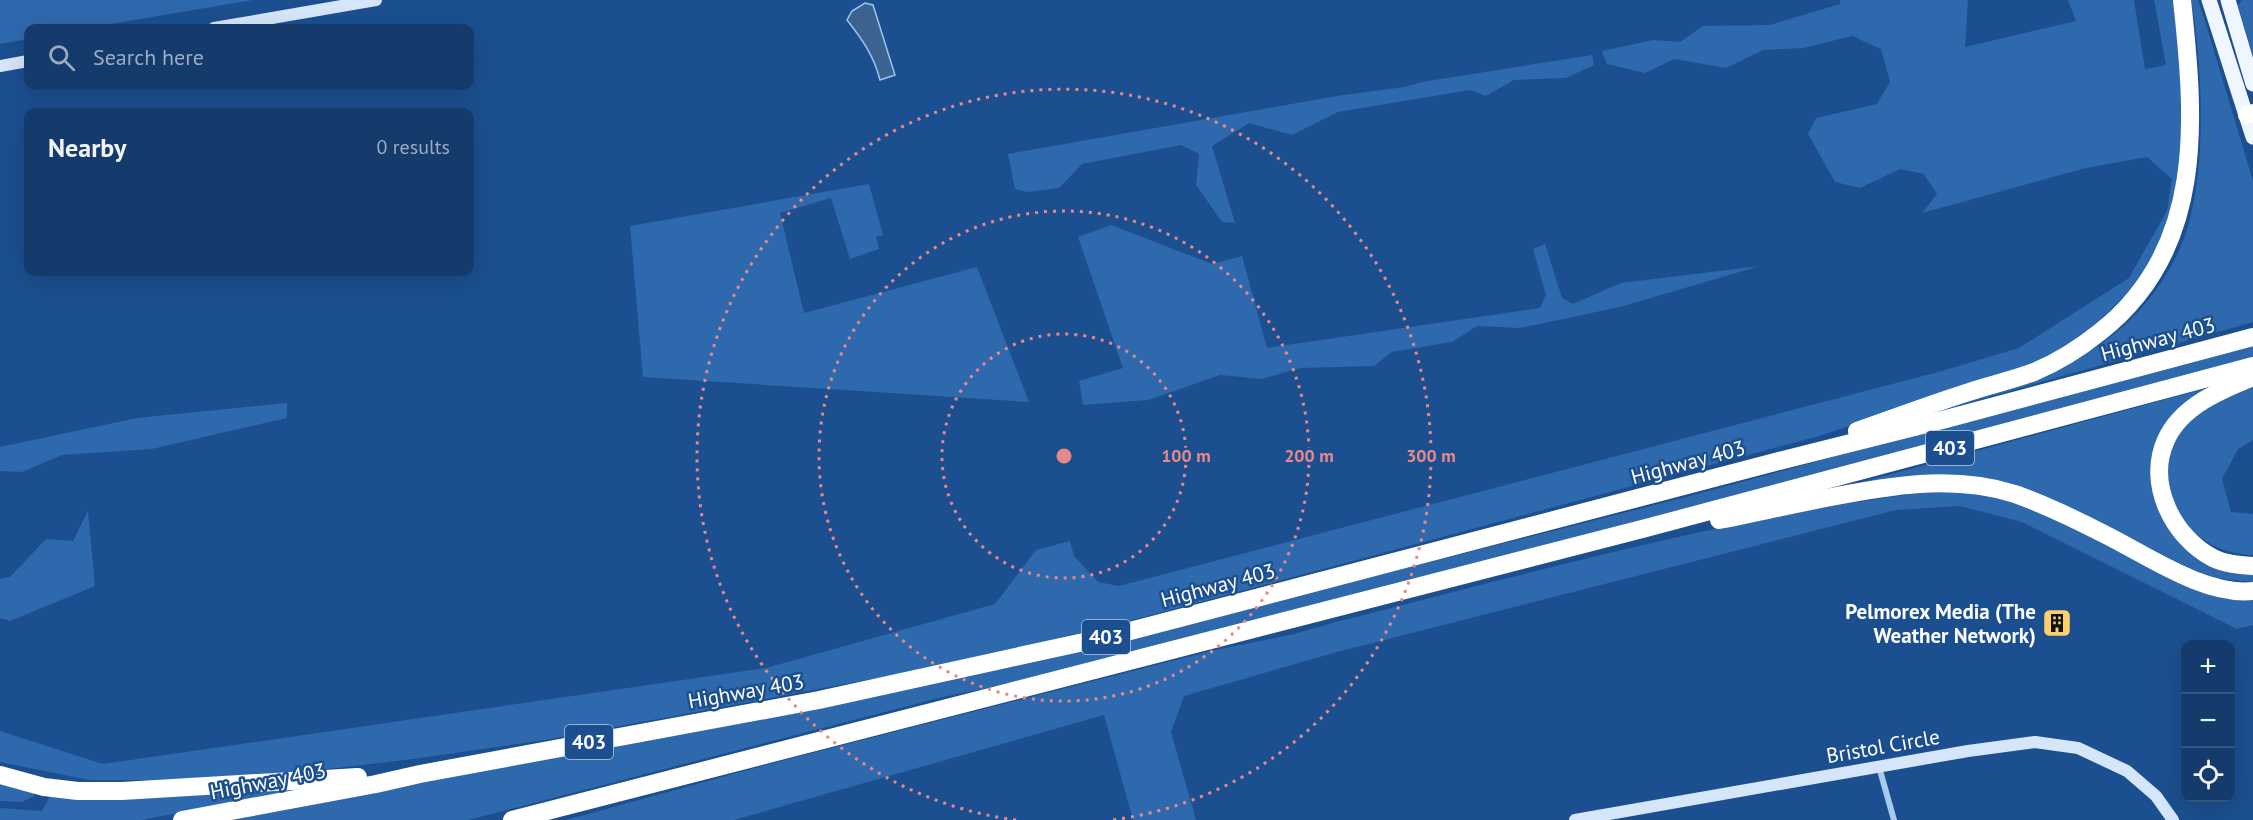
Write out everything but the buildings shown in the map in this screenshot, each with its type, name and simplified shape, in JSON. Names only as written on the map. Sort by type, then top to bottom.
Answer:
[{"type":"highway","points":[[1779,461],[1840,437],[2034,372],[2078,349],[2122,315],[2149,282],[2166,252],[2180,218],[2188,164],[2191,78],[2182,0]]},
{"type":"highway","name":"Highway 403","points":[[182,820],[819,700],[1111,636],[1779,461],[1946,420],[2253,337]]},
{"type":"highway","name":"403","points":[[512,820],[1646,528],[2253,366]]},
{"type":"highway","points":[[2253,377],[2210,395],[2182,418],[2166,440],[2159,463],[2159,477],[2166,506],[2175,524],[2186,538],[2199,550],[2215,559],[2253,566]]},
{"type":"highway","points":[[1646,528],[1677,528],[1879,488],[1932,482],[1977,485],[2014,494],[2050,509],[2172,570],[2208,585],[2241,592],[2253,591]]},
{"type":"highway","points":[[0,775],[44,787],[78,791],[122,791],[420,774]]},
{"type":"main road","points":[[2209,0],[2250,114],[2253,137]]},
{"type":"main road","points":[[2228,0],[2253,84]]},
{"type":"street","points":[[237,24],[376,0]]},
{"type":"street","points":[[0,66],[24,62]]},
{"type":"street","name":"Bristol Circle","points":[[1575,820],[1615,817],[2020,742],[2054,743],[2078,748],[2127,771],[2156,796],[2173,820]]},
{"type":"street","points":[[1879,767],[1894,820]]},
{"type":"shaded area","points":[[0,0],[253,0],[111,24],[24,24],[24,40],[0,44]]},
{"type":"shaded area","points":[[1840,0],[1968,0],[1965,47],[2076,21],[2068,0],[2134,0],[2145,69],[2166,65],[2154,0],[2182,0],[2188,140],[2162,259],[2073,347],[2015,371],[1819,436],[1129,621],[953,664],[545,740],[302,772],[155,780],[89,780],[0,762],[0,731],[103,764],[766,668],[995,604],[1036,550],[1070,541],[1074,556],[1098,582],[1119,586],[1942,371],[2019,348],[2129,278],[2167,211],[2172,179],[2147,157],[2086,168],[1922,213],[1937,194],[1924,174],[1900,169],[1860,188],[1835,182],[1808,134],[1816,118],[1877,104],[1890,82],[1881,49],[1852,36],[1803,48],[1763,50],[1726,68],[1674,59],[1645,73],[1607,64],[1602,51],[1653,40],[1680,42],[1703,26],[1770,25],[1840,4]]},
{"type":"shaded area","points":[[2191,0],[2198,0],[2253,181],[2253,322],[1925,415],[2016,384],[2082,355],[2116,333],[2128,322],[2162,281],[2185,236],[2197,182],[2200,151],[2200,87]]},
{"type":"shaded area","points":[[2242,0],[2253,0],[2253,56],[2238,5]]},
{"type":"shaded area","points":[[865,3],[873,5],[895,75],[880,80],[867,48],[847,20],[852,11]]},
{"type":"shaded area","points":[[1592,55],[1594,65],[1566,78],[1514,80],[1486,96],[1470,90],[1338,112],[1292,135],[1249,123],[1212,146],[1235,223],[1222,222],[1196,185],[1199,154],[1181,145],[1082,164],[1059,188],[1027,192],[1015,189],[1008,154],[1343,95],[1405,87],[1422,82]]},
{"type":"shaded area","points":[[869,184],[883,235],[876,237],[879,249],[850,259],[831,198],[780,213],[804,313],[977,267],[1029,402],[643,377],[630,226]]},
{"type":"shaded area","points":[[1111,225],[1212,264],[1242,256],[1267,348],[1540,308],[1546,295],[1533,249],[1545,244],[1562,298],[1573,304],[1621,283],[1760,266],[1620,307],[1520,328],[1477,326],[1452,342],[1392,352],[1374,366],[1300,368],[1261,379],[1220,375],[1148,400],[1083,405],[1079,381],[1123,368],[1078,237]]},
{"type":"shaded area","points":[[2253,343],[2253,360],[1687,510],[1040,677],[943,697],[468,820],[217,820],[1036,662],[1690,496]]},
{"type":"shaded area","points":[[2233,381],[2162,440],[2172,528],[2253,571],[2253,582],[2217,579],[2189,568],[2052,499],[2012,485],[1844,487]]},
{"type":"shaded area","points":[[2253,386],[2253,440],[2238,449],[2222,479],[2231,512],[2253,514],[2253,555],[2229,551],[2208,543],[2191,529],[2178,513],[2170,494],[2168,472],[2172,450],[2189,420],[2214,402]]},
{"type":"shaded area","points":[[287,403],[287,418],[152,449],[62,455],[22,472],[0,471],[0,447],[137,418]]},
{"type":"shaded area","points":[[1936,491],[1980,494],[2018,502],[2052,516],[2209,594],[2227,599],[2253,599],[2253,625],[2237,629],[2022,522],[1960,506],[1896,510],[1337,652],[1184,696],[1171,732],[1196,820],[1133,820],[1104,715],[734,820],[566,820],[777,762],[1211,651],[1294,634],[1557,566],[1783,515]]},
{"type":"shaded area","points":[[88,511],[95,586],[10,621],[0,618],[0,579],[10,577],[46,539],[73,541]]},
{"type":"shaded area","points":[[0,781],[34,790],[34,796],[22,802],[0,801]]},
{"type":"shaded area","points":[[306,789],[141,820],[0,820],[0,808],[42,811],[51,794],[116,800]]},
{"type":"place","name":"Pelmorex Media (The Weather Network)","points":[[2057,623]]}]
